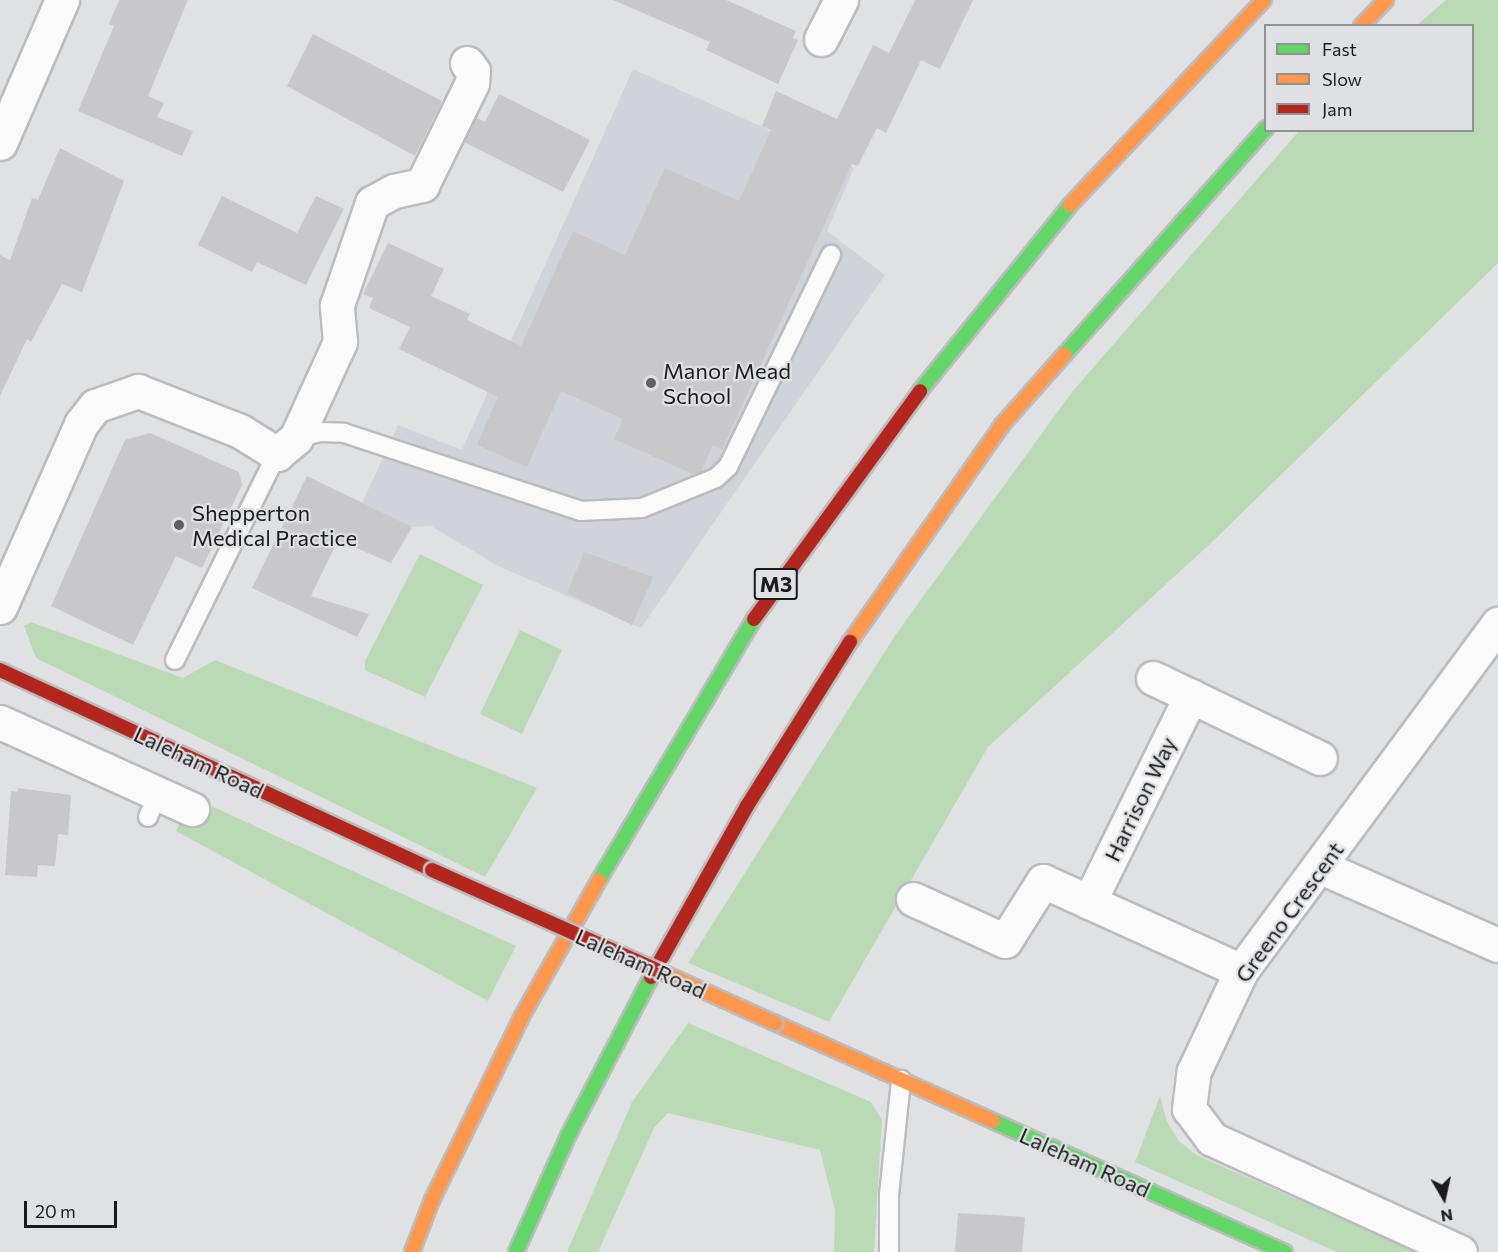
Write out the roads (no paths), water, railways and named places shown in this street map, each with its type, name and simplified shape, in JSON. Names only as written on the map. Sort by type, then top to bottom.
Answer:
[{"type":"main road","name":"M3","points":[[412,1252],[432,1200],[522,1016],[658,775],[767,597],[964,332],[1008,279],[1075,199],[1264,0]]},
{"type":"main road","points":[[1363,24],[1386,0]]},
{"type":"main road","points":[[516,1252],[569,1134],[671,938],[747,806],[863,622],[1002,425],[1264,130]]},
{"type":"main road","name":"Laleham Road","points":[[0,670],[432,870],[1285,1252]]},
{"type":"street","points":[[0,143],[62,0]]},
{"type":"street","points":[[821,39],[841,0]]},
{"type":"street","points":[[0,607],[81,424],[95,406],[138,391],[240,431],[287,446],[339,342],[337,305],[372,203],[394,191],[422,185],[472,83],[473,71],[467,63]]},
{"type":"street","name":"Greeno Crescent","points":[[1461,1252],[1212,1139],[1189,1109],[1194,1071],[1241,971],[1321,867],[1498,624]]},
{"type":"street","points":[[1153,678],[1320,758]]},
{"type":"street","name":"Harrison Way","points":[[1089,902],[1191,696]]},
{"type":"street","points":[[0,722],[153,806],[192,809]]},
{"type":"street","points":[[1321,867],[1498,945]]},
{"type":"street","points":[[913,899],[1005,941],[1043,881],[1241,971]]},
{"type":"lane","points":[[175,660],[287,446],[320,432],[344,433],[581,511],[642,508],[716,478],[728,467],[831,255]]},
{"type":"lane","points":[[889,1252],[889,1195],[901,1080]]},
{"type":"place","name":"Manor Mead School","points":[[651,383]]},
{"type":"place","name":"Shepperton Medical Practice","points":[[179,525]]}]
